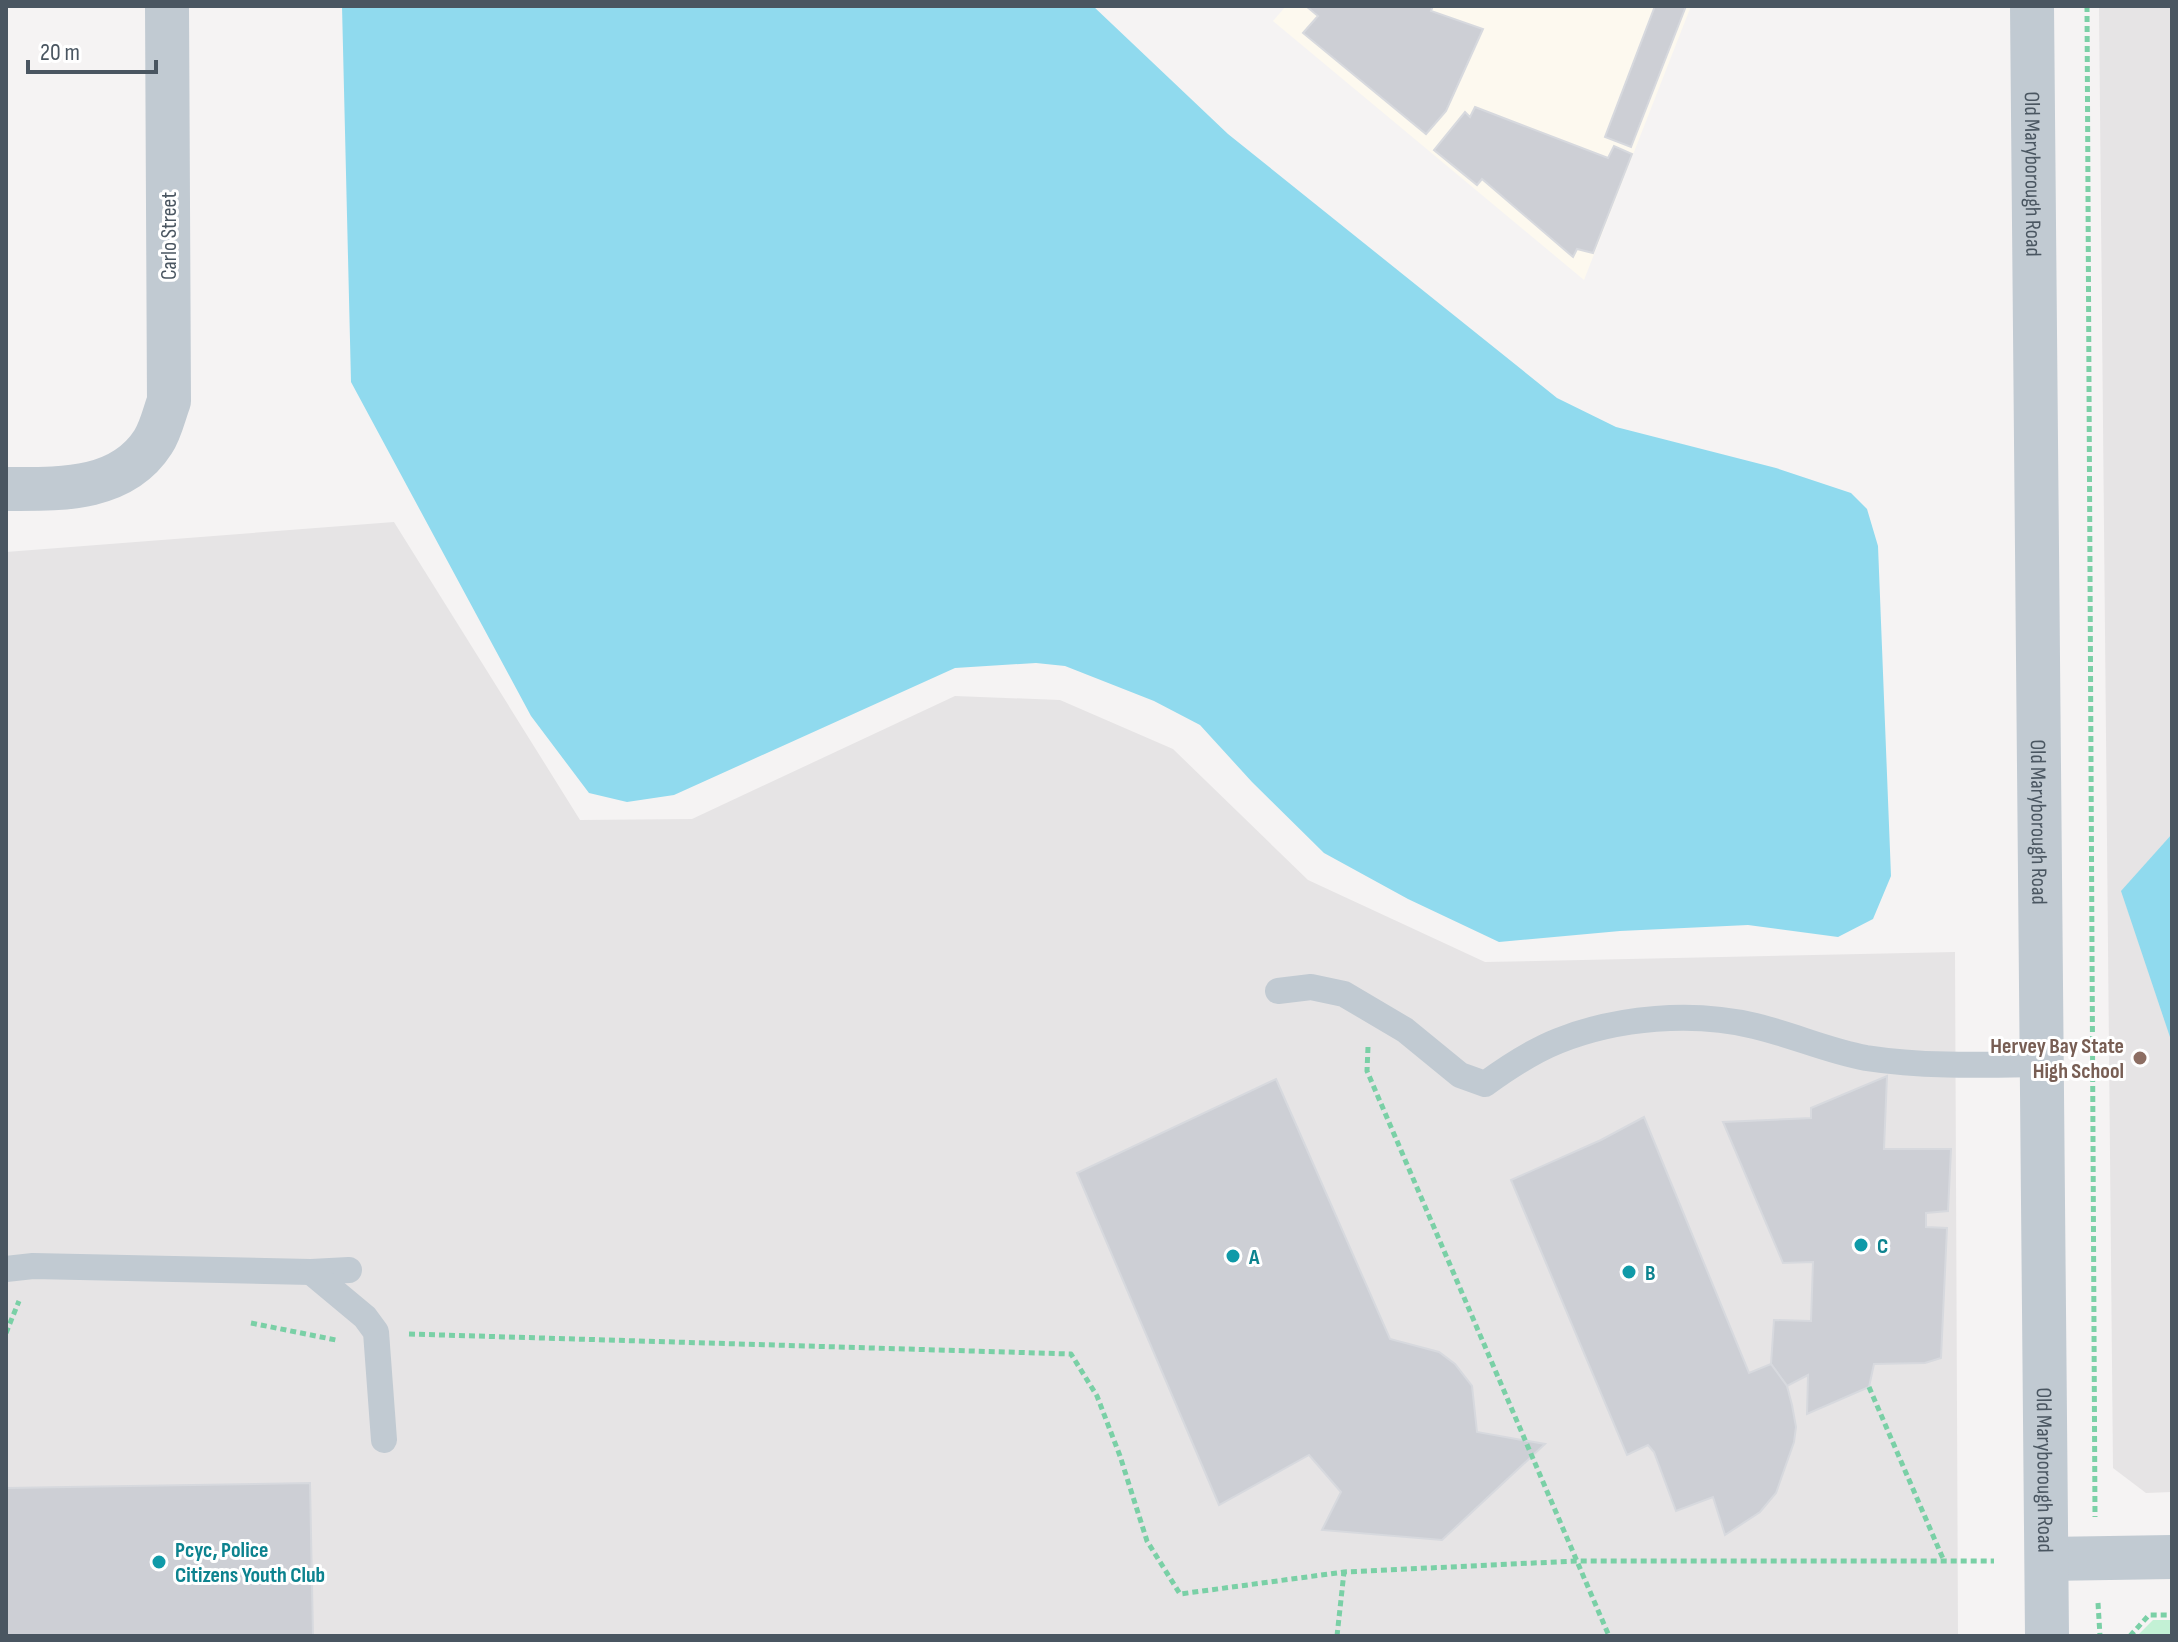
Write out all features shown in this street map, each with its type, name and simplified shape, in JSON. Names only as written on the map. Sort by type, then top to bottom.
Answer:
[{"type":"street","name":"Carlo Street","points":[[6,489],[67,489],[114,477],[140,459],[155,440],[169,401],[167,6]]},
{"type":"street","name":"Old Maryborough Road","points":[[2032,6],[2047,1636]]},
{"type":"street","points":[[2047,1559],[2172,1557]]},
{"type":"lane","points":[[1278,991],[1311,987],[1344,994],[1405,1030],[1460,1075],[1485,1084],[1557,1042],[1595,1030],[1653,1020],[1688,1018],[1751,1025],[1814,1046],[1866,1058],[1910,1062],[2042,1064]]},
{"type":"lane","points":[[6,1269],[33,1266],[311,1272],[349,1270]]},
{"type":"lane","points":[[311,1272],[365,1317],[376,1332],[384,1440]]},
{"type":"path","points":[[2087,6],[2096,1558],[2100,1636]]},
{"type":"path","points":[[1370,1008],[1367,1071],[1609,1636]]},
{"type":"path","points":[[251,1323],[333,1341],[376,1332],[1071,1354],[1097,1396],[1147,1541],[1180,1594],[1344,1572],[1576,1561],[1994,1561]]},
{"type":"path","points":[[1869,1387],[1944,1561]]},
{"type":"path","points":[[1337,1636],[1344,1572]]},
{"type":"path","points":[[2130,1636],[2149,1615],[2172,1615]]},
{"type":"shaded area","points":[[1286,6],[1691,6],[1584,280],[1273,21]]},
{"type":"shaded area","name":"Hervey Bay State High School","points":[[2099,6],[2172,6],[2172,1492],[2146,1493],[2113,1468]]},
{"type":"shaded area","points":[[394,522],[580,820],[692,819],[955,696],[1060,700],[1173,749],[1308,880],[1485,962],[1955,952],[1958,1636],[6,1636],[6,552]]},
{"type":"green space","points":[[2153,1620],[2172,1620],[2172,1636],[2137,1636]]},
{"type":"water","points":[[342,6],[1093,6],[1228,134],[1557,398],[1616,427],[1776,468],[1851,493],[1867,509],[1878,546],[1891,876],[1873,919],[1838,937],[1748,925],[1620,931],[1499,942],[1408,899],[1324,853],[1200,725],[1154,701],[1065,666],[1036,663],[955,668],[674,795],[627,802],[589,793],[531,716],[351,382]]},
{"type":"water","points":[[2172,834],[2172,1043],[2121,891]]},
{"type":"building","points":[[1306,6],[1433,6],[1431,11],[1483,29],[1446,111],[1426,134],[1303,33],[1318,16]]},
{"type":"building","points":[[1655,6],[1686,6],[1631,147],[1605,137]]},
{"type":"building","points":[[1475,107],[1608,158],[1614,146],[1632,154],[1593,253],[1577,249],[1573,257],[1482,179],[1477,185],[1434,150],[1465,112],[1470,117]]},
{"type":"building","name":"C","points":[[1887,1076],[1884,1149],[1951,1149],[1948,1211],[1926,1213],[1926,1227],[1947,1228],[1941,1358],[1925,1363],[1874,1364],[1869,1387],[1807,1414],[1808,1375],[1787,1386],[1771,1364],[1774,1320],[1811,1321],[1813,1262],[1783,1263],[1723,1122],[1811,1118],[1811,1108]]},
{"type":"building","name":"A","points":[[1276,1079],[1390,1339],[1439,1352],[1455,1364],[1472,1386],[1477,1432],[1545,1444],[1442,1540],[1322,1530],[1341,1492],[1309,1455],[1219,1505],[1077,1173]]},
{"type":"building","name":"B","points":[[1644,1117],[1749,1373],[1771,1364],[1787,1386],[1792,1405],[1796,1427],[1794,1442],[1776,1493],[1760,1512],[1725,1535],[1713,1497],[1676,1511],[1654,1452],[1648,1445],[1627,1455],[1511,1180]]},
{"type":"building","name":"Pcyc, Police Citizens Youth Club","points":[[310,1483],[313,1636],[6,1636],[6,1488]]},
{"type":"place","name":"Hervey Bay State High School","points":[[2140,1058]]},
{"type":"place","name":"C","points":[[1861,1245]]},
{"type":"place","name":"A","points":[[1233,1256]]},
{"type":"place","name":"B","points":[[1629,1272]]},
{"type":"place","name":"Pcyc, Police Citizens Youth Club","points":[[159,1562]]}]
